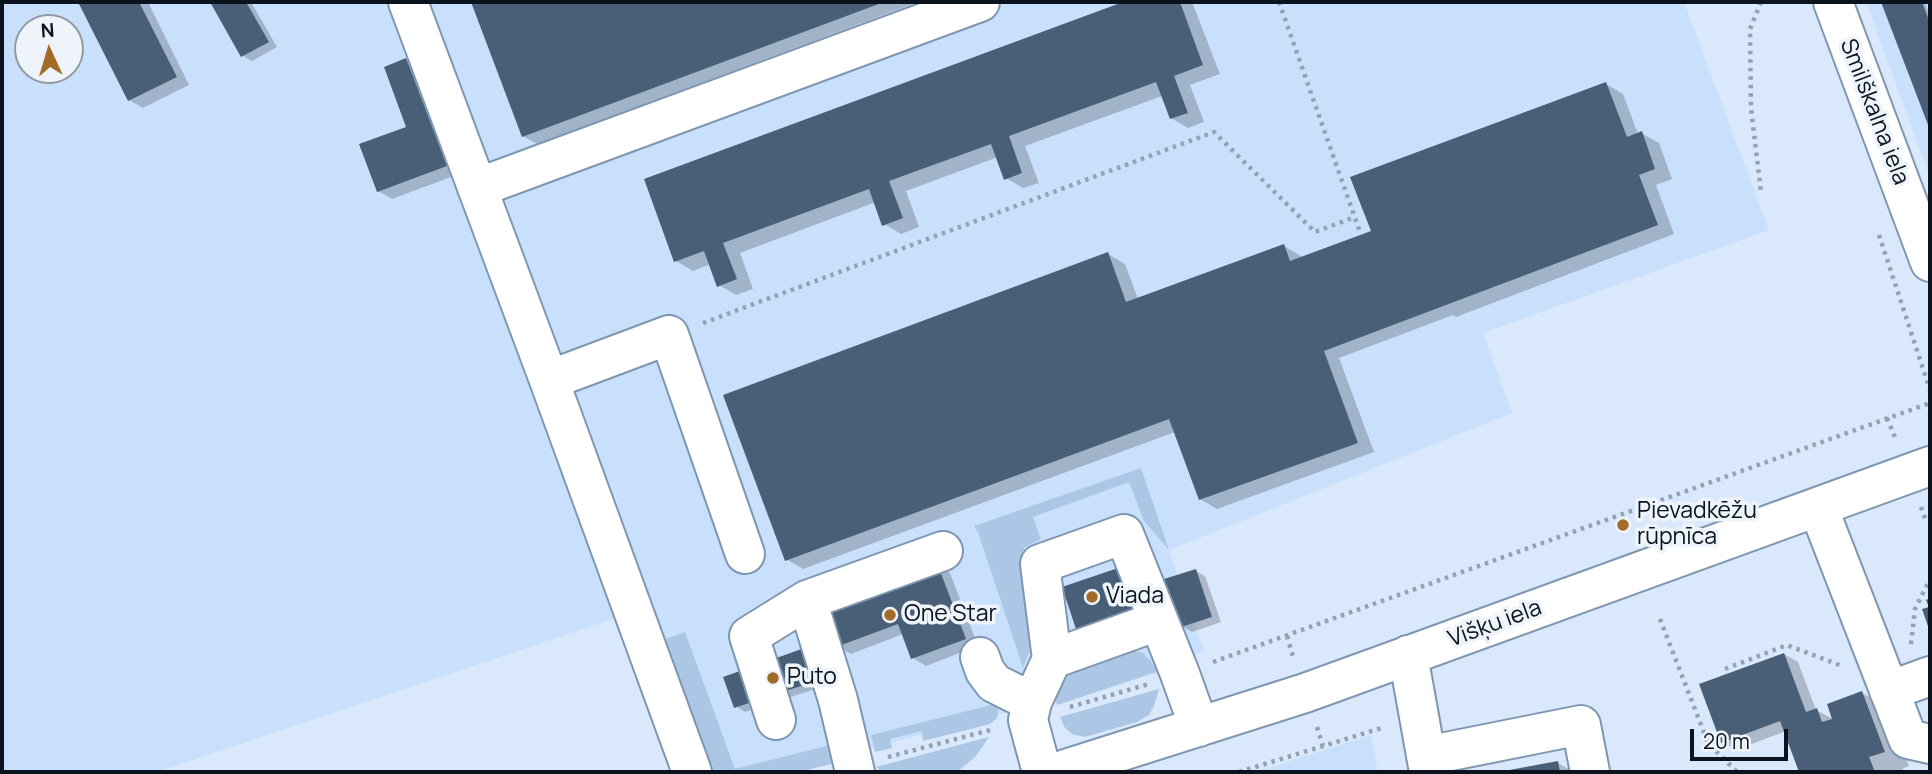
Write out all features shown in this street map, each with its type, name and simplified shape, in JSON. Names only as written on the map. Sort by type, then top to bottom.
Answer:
[{"type":"street","points":[[408,2],[692,772]]},
{"type":"street","points":[[478,188],[980,2]]},
{"type":"street","name":"Smilškalna iela","points":[[1833,2],[1930,262]]},
{"type":"street","points":[[549,380],[669,335],[745,554]]},
{"type":"street","name":"Višķu iela","points":[[1056,772],[1116,764],[1199,727],[1408,656],[1818,507],[1915,457]]},
{"type":"street","points":[[1818,507],[1903,683],[1908,739],[1930,744]]},
{"type":"street","points":[[1042,772],[1030,711],[1052,659],[1040,565],[1124,534],[1199,727]]},
{"type":"street","points":[[776,720],[749,636],[807,600],[943,551]]},
{"type":"street","points":[[807,600],[838,700],[855,769]]},
{"type":"street","points":[[1052,659],[1158,621]]},
{"type":"street","points":[[1408,656],[1428,764],[1581,725],[1590,772]]},
{"type":"street","points":[[980,657],[985,671],[994,683],[1030,711]]},
{"type":"path","points":[[1279,2],[1361,234]]},
{"type":"path","points":[[1761,2],[1750,29],[1751,108],[1762,192]]},
{"type":"path","points":[[669,335],[1214,132],[1315,232],[1355,217]]},
{"type":"path","points":[[855,769],[1030,711],[1180,674],[1930,403]]},
{"type":"path","points":[[1887,418],[1915,457]]},
{"type":"path","points":[[1726,669],[1787,645],[1903,683],[1914,609],[1930,579]]},
{"type":"path","points":[[1660,620],[1708,743],[1737,772]]},
{"type":"path","points":[[1287,636],[1297,667]]},
{"type":"path","points":[[1313,716],[1323,746]]},
{"type":"path","points":[[1239,772],[1388,726]]},
{"type":"shaded area","points":[[2,2],[1684,2],[1769,230],[1483,333],[1512,413],[1169,550],[1204,651],[1079,694],[778,772],[728,772],[682,634],[660,641],[649,607],[157,772],[2,772]]},
{"type":"shaded area","points":[[1866,2],[1930,2],[1930,177]]},
{"type":"shaded area","points":[[1141,468],[1169,550],[1144,521],[1129,482],[1033,517],[1041,539],[1024,548],[1031,646],[1023,668],[974,526]]},
{"type":"shaded area","points":[[685,632],[735,769],[830,745],[835,763],[799,772],[712,772],[660,641]]},
{"type":"shaded area","points":[[1131,649],[1143,653],[1157,672],[1057,705],[1054,692],[1065,670]]},
{"type":"shaded area","points":[[1159,689],[1149,715],[1137,722],[1085,737],[1072,734],[1065,728],[1060,717]]},
{"type":"shaded area","points":[[999,703],[997,718],[990,724],[923,741],[922,731],[890,739],[892,748],[875,752],[871,735]]},
{"type":"shaded area","points":[[1371,735],[1378,772],[1256,772]]},
{"type":"shaded area","points":[[989,737],[976,756],[957,772],[883,772],[876,767]]},
{"type":"building","points":[[78,2],[139,2],[177,77],[128,101]]},
{"type":"building","points":[[210,2],[246,2],[269,42],[241,57]]},
{"type":"building","points":[[471,2],[884,2],[522,137]]},
{"type":"building","points":[[1123,2],[1180,2],[1203,65],[1174,76],[1188,113],[1170,119],[1156,82],[1009,136],[1022,173],[1004,180],[991,144],[889,181],[903,218],[882,226],[869,189],[723,243],[737,279],[717,287],[704,251],[674,262],[644,179]]},
{"type":"building","points":[[1881,2],[1922,2],[1930,23],[1930,130]]},
{"type":"building","points":[[406,58],[447,166],[377,192],[359,144],[406,127],[384,67]]},
{"type":"building","points":[[1606,82],[1627,137],[1642,131],[1655,169],[1639,175],[1658,225],[1324,351],[1358,443],[1199,500],[1169,419],[785,561],[723,395],[1108,252],[1126,302],[1284,244],[1290,261],[1371,231],[1350,177]]},
{"type":"building","name":"One Star","points":[[937,563],[966,639],[911,659],[898,624],[836,647],[821,607]]},
{"type":"building","points":[[1118,568],[1144,642],[1087,662],[1062,587]]},
{"type":"building","points":[[1196,569],[1212,617],[1181,627],[1164,579]]},
{"type":"building","points":[[1930,598],[1930,632],[1922,609],[1929,607],[1926,600]]},
{"type":"building","name":"Puto","points":[[810,646],[822,679],[734,708],[723,677]]},
{"type":"building","points":[[1784,653],[1806,712],[1817,708],[1822,722],[1832,719],[1827,704],[1862,691],[1885,752],[1869,757],[1875,772],[1799,772],[1780,721],[1721,743],[1699,684]]},
{"type":"building","points":[[1558,761],[1560,772],[1504,772],[1504,771]]},
{"type":"place","name":"Pievadkēžu rūpnīca","points":[[1623,525]]},
{"type":"place","name":"Viada","points":[[1092,597]]},
{"type":"place","name":"One Star","points":[[890,615]]},
{"type":"place","name":"Puto","points":[[773,678]]}]
